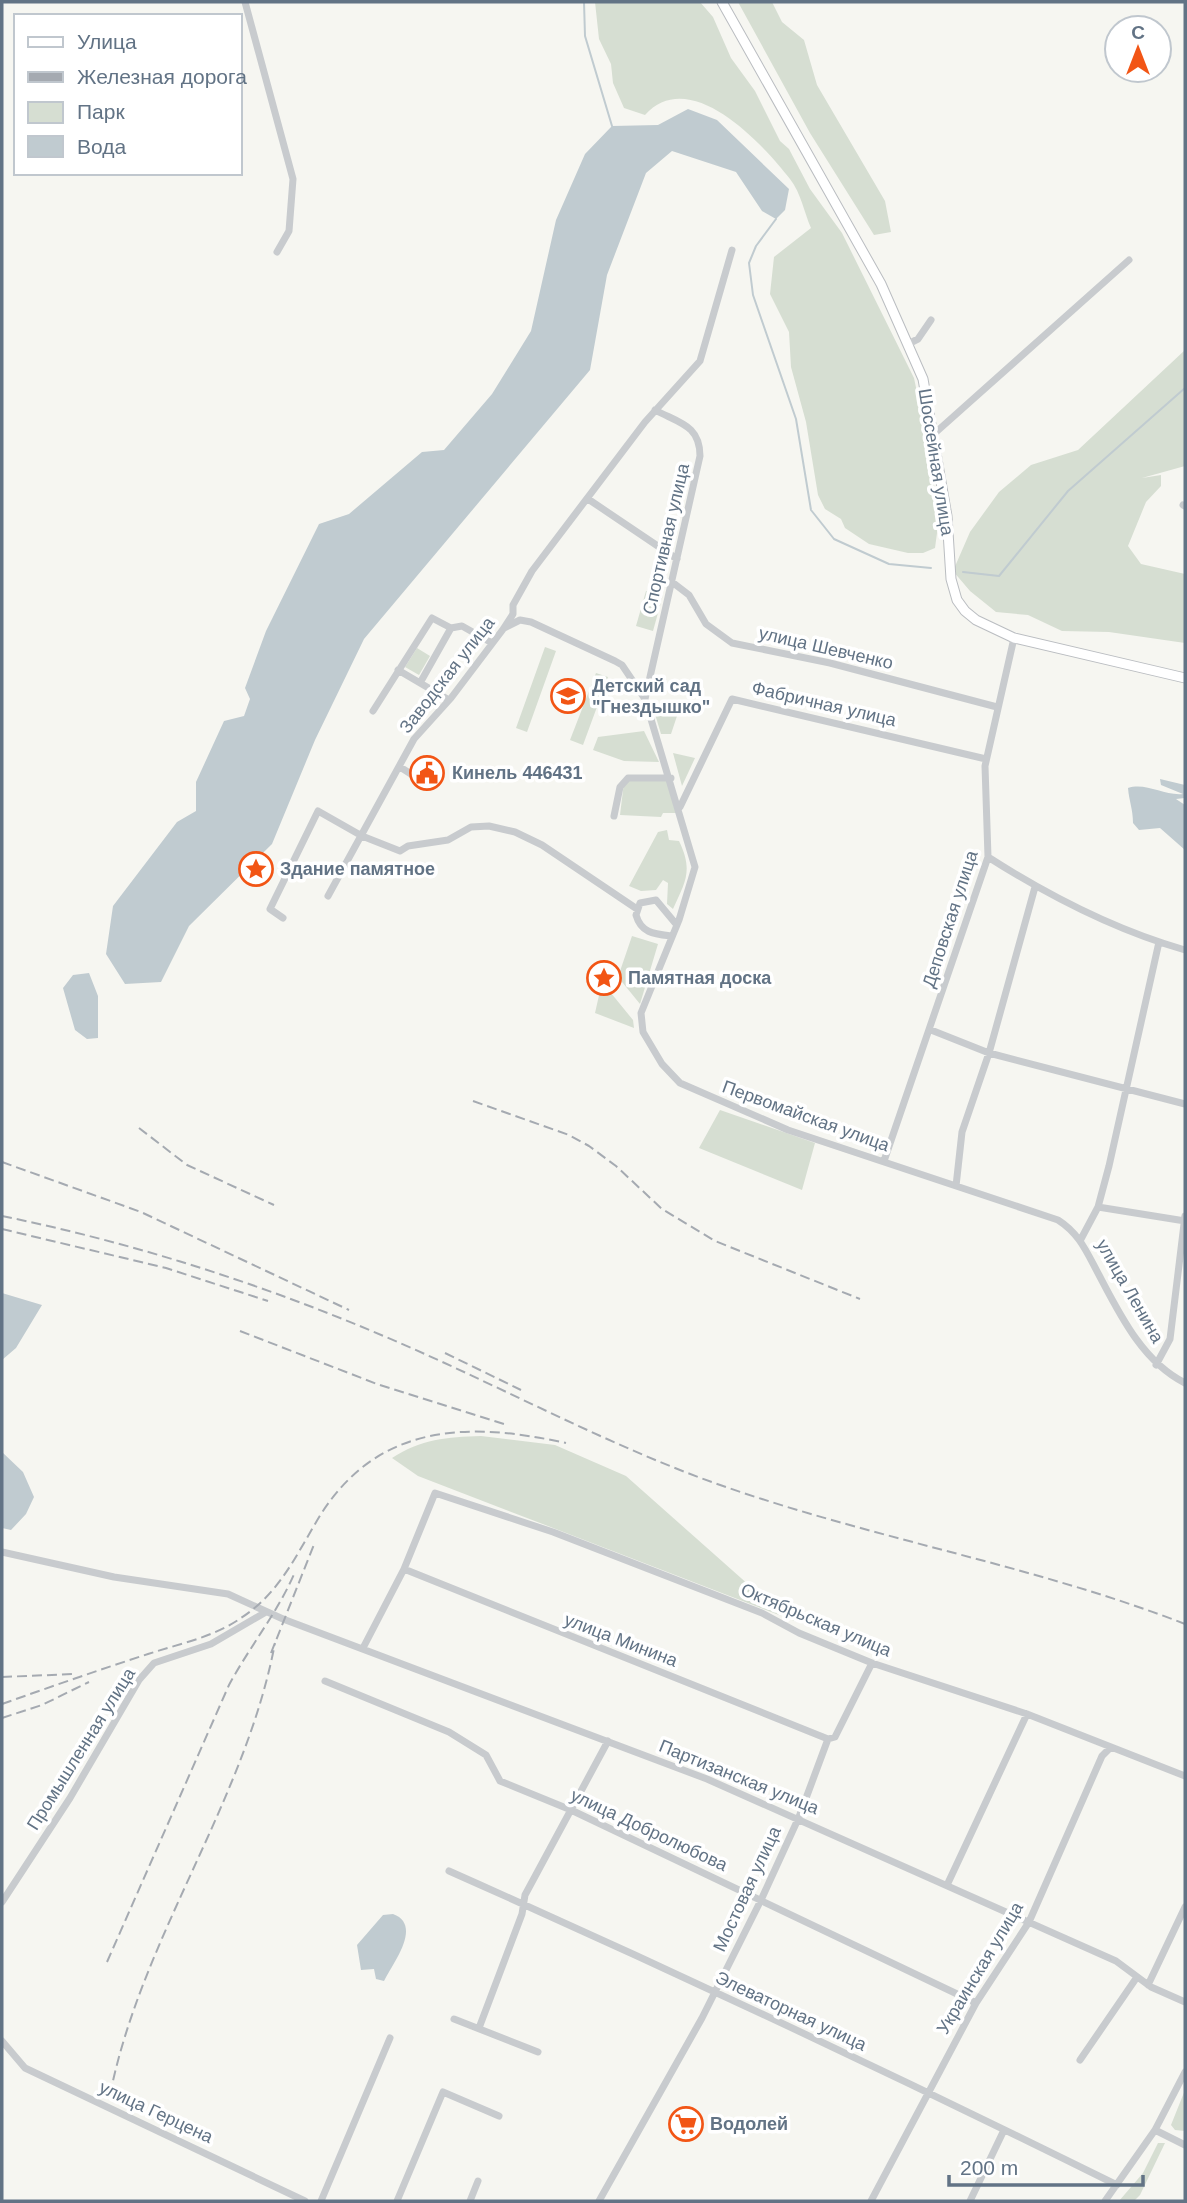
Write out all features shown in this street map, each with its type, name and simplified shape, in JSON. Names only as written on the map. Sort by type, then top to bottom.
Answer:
[{"type":"main road","name":"Шоссейная улица","points":[[722,2],[881,284],[923,379],[935,433],[947,516],[951,579],[965,611],[976,620],[1014,638],[1185,678]]},
{"type":"street","points":[[245,2],[293,179],[289,232],[277,252]]},
{"type":"street","name":"Заводская улица","points":[[328,897],[414,739],[449,700],[504,628],[532,571],[655,410],[701,361],[732,250]]},
{"type":"street","points":[[935,433],[1129,260]]},
{"type":"street","points":[[908,344],[918,339],[931,320]]},
{"type":"street","name":"Спортивная улица","points":[[645,699],[700,456],[700,440],[689,428],[655,410]]},
{"type":"street","points":[[588,499],[677,559]]},
{"type":"street","name":"улица Шевченко","points":[[672,582],[689,595],[706,624],[732,643],[830,663],[997,707]]},
{"type":"street","name":"Заводская улица","points":[[373,711],[432,618],[451,628],[420,683]]},
{"type":"street","points":[[504,628],[520,620],[531,622],[622,665],[645,699],[680,808]]},
{"type":"street","points":[[451,628],[462,626],[492,643]]},
{"type":"street","name":"Деповская улица","points":[[884,1161],[988,857],[989,842],[983,791],[986,759],[1014,638]]},
{"type":"street","points":[[398,670],[449,700]]},
{"type":"street","name":"Фабричная улица","points":[[680,808],[732,699],[986,759]]},
{"type":"street","points":[[400,767],[425,783]]},
{"type":"street","points":[[614,816],[621,787],[628,778],[671,778]]},
{"type":"street","name":"Первомайская улица","points":[[680,808],[695,867],[641,1013],[643,1032],[662,1064],[680,1083],[712,1099],[788,1129],[1058,1220],[1081,1239]]},
{"type":"street","points":[[283,918],[270,909],[318,811],[362,836],[400,851],[408,846],[448,840],[471,827],[489,826],[514,832],[542,845],[637,909]]},
{"type":"street","points":[[988,857],[1035,887],[1159,942],[1185,950]]},
{"type":"street","points":[[956,1186],[962,1132],[989,1052],[1035,887]]},
{"type":"street","points":[[671,936],[649,932],[641,927],[636,919],[637,909],[645,900],[656,900],[676,924]]},
{"type":"street","points":[[1081,1239],[1098,1207],[1159,942]]},
{"type":"street","points":[[931,1030],[989,1052],[1185,1104]]},
{"type":"street","points":[[1098,1207],[1185,1219],[1170,1339],[1156,1365]]},
{"type":"street","name":"улица Ленина","points":[[1081,1239],[1117,1308],[1156,1365],[1185,1383]]},
{"type":"street","name":"Октябрьская улица","points":[[404,1569],[435,1493],[553,1532],[736,1603],[872,1663],[1027,1714],[1185,1776]]},
{"type":"street","points":[[2,1552],[114,1577],[228,1594],[266,1612]]},
{"type":"street","points":[[363,1648],[404,1569]]},
{"type":"street","name":"улица Минина","points":[[404,1569],[828,1739]]},
{"type":"street","name":"Партизанская улица","points":[[266,1612],[608,1741],[799,1817],[1116,1961],[1148,1985],[1185,2002]]},
{"type":"street","name":"Промышленная улица","points":[[2,1902],[154,1663],[211,1644],[266,1612]]},
{"type":"street","name":"Мостовая улица","points":[[599,2201],[715,1993],[799,1817],[828,1739],[835,1737],[842,1725],[872,1663]]},
{"type":"street","name":"улица Добролюбова","points":[[325,1681],[449,1732],[488,1757],[497,1779],[571,1810],[976,2003]]},
{"type":"street","points":[[947,1883],[1027,1714]]},
{"type":"street","points":[[479,2028],[525,1895],[608,1741]]},
{"type":"street","name":"Украинская улица","points":[[871,2201],[976,2003],[1029,1922],[1102,1756],[1110,1748]]},
{"type":"street","name":"Элеваторная улица","points":[[449,1871],[1004,2130],[1023,2136],[1117,2185]]},
{"type":"street","points":[[1148,1985],[1185,1908]]},
{"type":"street","points":[[1080,2060],[1137,1978]]},
{"type":"street","points":[[454,2019],[538,2052]]},
{"type":"street","points":[[321,2201],[390,2038]]},
{"type":"street","name":"улица Герцена","points":[[2,2041],[25,2068],[300,2200]]},
{"type":"street","points":[[1105,2201],[1155,2130],[1185,2072]]},
{"type":"street","points":[[397,2201],[443,2092],[499,2116]]},
{"type":"street","points":[[970,2201],[1004,2130]]},
{"type":"street","points":[[1155,2130],[1185,2146]]},
{"type":"street","points":[[470,2201],[478,2181]]},
{"type":"green space","points":[[595,2],[700,2],[713,17],[731,58],[755,91],[780,141],[789,149],[810,189],[842,233],[914,378],[939,518],[935,548],[923,553],[908,553],[869,544],[845,528],[841,519],[825,509],[818,495],[806,422],[791,367],[789,332],[770,294],[774,257],[811,228],[797,190],[778,164],[744,130],[703,104],[683,99],[663,102],[645,115],[624,108],[613,83],[611,64],[599,39]]},
{"type":"green space","points":[[738,2],[772,2],[782,22],[804,40],[817,85],[885,201],[891,232],[874,235],[810,133]]},
{"type":"green space","points":[[1185,350],[1185,466],[1142,478],[1161,475],[1161,486],[1146,502],[1128,546],[1141,564],[1185,574],[1185,643],[1109,632],[1062,631],[1028,615],[996,612],[970,591],[953,571],[970,532],[999,492],[1031,465],[1078,450]]},
{"type":"green space","points":[[646,591],[663,595],[653,631],[636,626]]},
{"type":"green space","points":[[545,647],[556,651],[527,732],[516,728]]},
{"type":"green space","points":[[417,648],[430,656],[419,675],[405,667]]},
{"type":"green space","points":[[596,673],[608,677],[583,745],[570,740]]},
{"type":"green space","points":[[659,707],[678,713],[671,734],[661,734],[655,714]]},
{"type":"green space","points":[[644,731],[659,762],[624,761],[593,750],[598,737]]},
{"type":"green space","points":[[673,753],[695,758],[682,786]]},
{"type":"green space","points":[[667,777],[678,813],[663,813],[661,817],[620,815],[624,782],[632,778]]},
{"type":"green space","points":[[667,830],[669,840],[679,841],[687,868],[673,909],[667,904],[668,883],[663,880],[656,890],[641,891],[629,886],[658,832]]},
{"type":"green space","points":[[632,936],[658,944],[640,1004],[618,977]]},
{"type":"green space","points":[[602,982],[633,1020],[634,1028],[595,1013]]},
{"type":"green space","points":[[720,1110],[815,1143],[802,1190],[699,1148]]},
{"type":"green space","points":[[481,1436],[555,1445],[626,1476],[750,1586],[815,1624],[800,1623],[418,1476],[392,1458],[435,1440]]},
{"type":"green space","points":[[1185,2090],[1185,2131],[1175,2130],[1171,2125]]},
{"type":"green space","points":[[1158,2143],[1165,2143],[1140,2195],[1134,2201],[1119,2201],[1143,2173]]},
{"type":"water","points":[[688,109],[717,120],[789,189],[785,210],[776,219],[762,211],[736,172],[672,151],[646,173],[607,275],[590,370],[364,639],[315,740],[272,844],[189,926],[161,982],[125,984],[106,954],[113,906],[177,822],[196,811],[196,782],[224,721],[244,716],[250,699],[245,688],[266,631],[319,524],[349,514],[422,452],[444,450],[492,394],[531,331],[556,220],[585,154],[612,126],[658,125]]},
{"type":"water","points":[[1160,779],[1185,785],[1185,798],[1176,799],[1185,805],[1185,850],[1160,828],[1139,830],[1133,823],[1128,788],[1142,787],[1183,794],[1161,785]]},
{"type":"water","points":[[89,973],[98,996],[98,1038],[87,1039],[75,1030],[63,988],[73,975]]},
{"type":"water","points":[[2,1293],[42,1305],[16,1348],[2,1360]]},
{"type":"water","points":[[2,1452],[23,1472],[34,1497],[26,1514],[11,1530],[2,1528]]},
{"type":"water","points":[[393,1914],[402,1919],[406,1935],[399,1955],[384,1981],[376,1979],[374,1969],[361,1970],[357,1945],[383,1915]]},
{"type":"waterway","points":[[584,2],[585,36],[612,126]]},
{"type":"waterway","points":[[776,219],[756,246],[749,263],[753,295],[796,419],[811,510],[834,539],[889,564],[931,568]]},
{"type":"waterway","points":[[963,572],[999,576],[1068,491],[1185,388]]},
{"type":"railway","points":[[473,1101],[569,1135],[589,1146],[616,1166],[662,1209],[715,1241],[860,1299]]},
{"type":"railway","points":[[139,1128],[187,1165],[274,1205]]},
{"type":"railway","points":[[2,1162],[141,1212],[349,1310]]},
{"type":"railway","points":[[2,1216],[149,1252],[292,1300],[424,1354],[647,1456],[747,1494],[1061,1583],[1185,1624]]},
{"type":"railway","points":[[2,1229],[166,1268],[268,1301]]},
{"type":"railway","points":[[240,1331],[377,1384],[507,1425]]},
{"type":"railway","points":[[445,1353],[521,1390]]},
{"type":"railway","points":[[2,1704],[231,1625],[255,1608],[278,1584],[321,1514],[345,1484],[371,1461],[399,1446],[430,1436],[462,1432],[496,1432],[566,1443]]},
{"type":"railway","points":[[271,1653],[315,1542]]},
{"type":"railway","points":[[107,1962],[229,1685],[295,1572]]},
{"type":"railway","points":[[110,2095],[125,2037],[145,1980],[241,1759],[261,1702],[275,1643]]},
{"type":"railway","points":[[2,1677],[74,1674]]},
{"type":"railway","points":[[2,1718],[42,1705],[89,1682]]},
{"type":"place","name":"Детский сад \"Гнездышко\"","points":[[568,696]]},
{"type":"place","name":"Кинель 446431","points":[[427,773]]},
{"type":"place","name":"Здание памятное","points":[[256,869]]},
{"type":"place","name":"Памятная доска","points":[[604,978]]},
{"type":"place","name":"Водолей","points":[[686,2124]]}]
